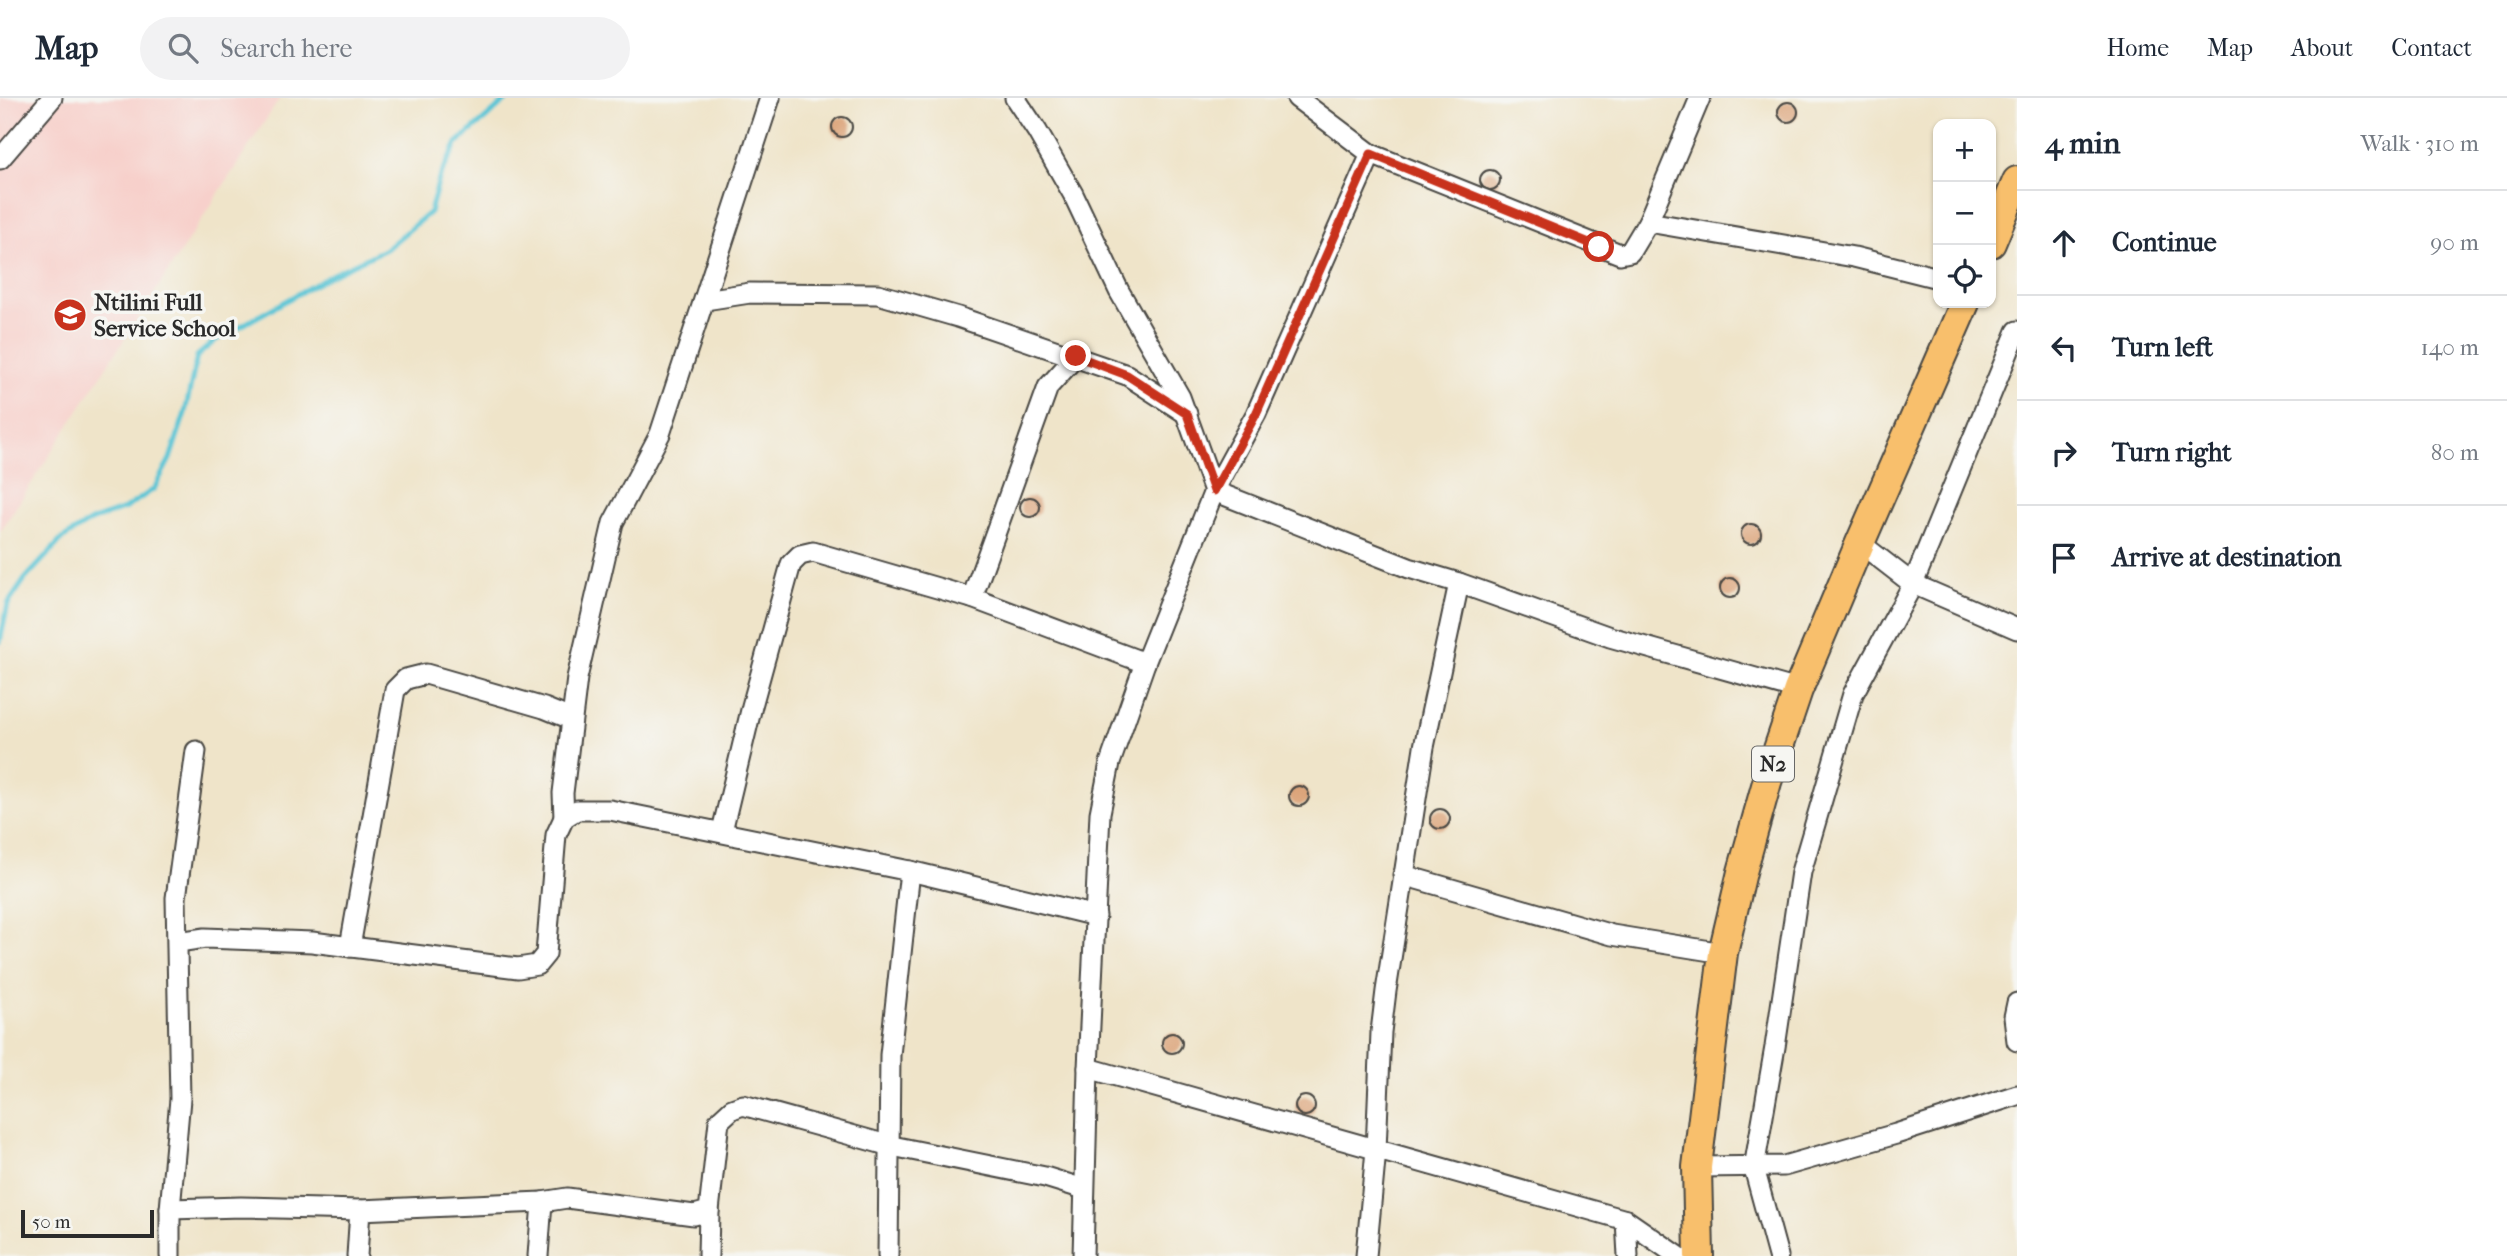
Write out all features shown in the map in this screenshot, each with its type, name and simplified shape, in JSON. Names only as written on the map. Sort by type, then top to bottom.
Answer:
[{"type":"highway","points":[[1996,231],[2017,181]]},
{"type":"highway","name":"N2","points":[[1699,1256],[1697,1167],[1723,953],[1767,782],[1798,690],[1963,308]]},
{"type":"street","points":[[0,159],[52,98]]},
{"type":"street","points":[[178,942],[205,937],[312,942],[518,968],[537,965],[546,954],[556,835],[564,818],[563,793],[577,678],[613,523],[660,434],[770,98]]},
{"type":"street","points":[[1015,98],[1073,194],[1119,291],[1180,397],[1214,491],[1409,568],[1610,637],[1798,690]]},
{"type":"street","points":[[1297,98],[1371,154],[1620,254],[1630,251],[1648,222],[1700,98]]},
{"type":"street","points":[[1083,1256],[1088,1068],[1100,813],[1110,763],[1214,491],[1256,414],[1371,154]]},
{"type":"street","points":[[1648,222],[1854,257],[1933,277]]},
{"type":"street","points":[[705,300],[750,293],[878,294],[958,317],[1127,375],[1187,414]]},
{"type":"street","points":[[1778,1256],[1754,1168],[1801,873],[1853,694],[1913,584],[2017,331]]},
{"type":"street","points":[[972,598],[1048,387],[1076,356]]},
{"type":"street","points":[[1860,543],[1913,584],[2017,629]]},
{"type":"street","points":[[722,831],[752,706],[791,565],[800,555],[813,552],[972,598],[1146,663]]},
{"type":"street","points":[[1366,1256],[1376,1150],[1381,1032],[1424,747],[1459,583]]},
{"type":"street","points":[[350,947],[395,690],[400,684],[406,679],[426,674],[544,708],[571,719]]},
{"type":"street","points":[[170,1256],[170,1209],[180,1099],[176,898],[196,751]]},
{"type":"street","points":[[564,818],[577,810],[610,810],[910,870],[1096,916]]},
{"type":"street","points":[[888,1256],[887,1145],[890,1055],[910,870]]},
{"type":"street","points":[[1403,875],[1612,935],[1723,953]]},
{"type":"street","points":[[2017,1003],[2014,1017],[2017,1041]]},
{"type":"street","points":[[1088,1068],[1626,1220],[1678,1256]]},
{"type":"street","points":[[1697,1167],[1784,1166],[2017,1095]]},
{"type":"street","points":[[708,1256],[709,1211],[719,1121],[732,1109],[743,1105],[887,1145],[1045,1177],[1084,1189]]},
{"type":"street","points":[[170,1209],[241,1207],[360,1210],[542,1202],[567,1198],[694,1215],[709,1211]]},
{"type":"street","points":[[538,1256],[542,1202]]},
{"type":"street","points":[[356,1256],[360,1210]]},
{"type":"street","points":[[1626,1220],[1628,1256]]},
{"type":"shaded area","name":"Ntilini Full Service School","points":[[0,98],[280,98],[0,532]]},
{"type":"building","points":[[1788,102],[1795,105],[1798,112],[1795,119],[1788,122],[1781,119],[1778,112],[1781,105]]},
{"type":"building","points":[[842,117],[849,120],[852,127],[849,134],[842,137],[835,134],[832,127],[835,120]]},
{"type":"building","points":[[1490,170],[1497,173],[1500,180],[1497,187],[1490,190],[1483,187],[1480,180],[1483,173]]},
{"type":"building","points":[[1030,497],[1037,500],[1040,507],[1037,514],[1030,517],[1023,514],[1020,507],[1023,500]]},
{"type":"building","points":[[1751,524],[1758,527],[1761,534],[1758,541],[1751,544],[1744,541],[1741,534],[1744,527]]},
{"type":"building","points":[[1730,578],[1737,581],[1740,588],[1737,595],[1730,598],[1723,595],[1720,588],[1723,581]]},
{"type":"building","points":[[1299,786],[1306,789],[1309,796],[1306,803],[1299,806],[1292,803],[1289,796],[1292,789]]},
{"type":"building","points":[[1440,809],[1447,812],[1450,819],[1447,826],[1440,829],[1433,826],[1430,819],[1433,812]]},
{"type":"building","points":[[1172,1033],[1179,1036],[1182,1043],[1179,1050],[1172,1053],[1165,1050],[1162,1043],[1165,1036]]},
{"type":"building","points":[[1305,1096],[1312,1099],[1315,1106],[1312,1113],[1305,1116],[1298,1113],[1295,1106],[1298,1099]]},
{"type":"waterway","points":[[0,642],[8,604],[25,579],[62,539],[91,521],[126,508],[154,489],[170,459],[185,413],[197,356],[216,340],[333,274],[386,249],[430,212],[439,179],[457,143],[509,98]]},
{"type":"place","name":"Ntilini Full Service School","points":[[70,315]]},
{"type":"route","points":[[1076,356],[1127,375],[1187,414],[1214,491],[1256,414],[1371,154],[1599,247]]}]
